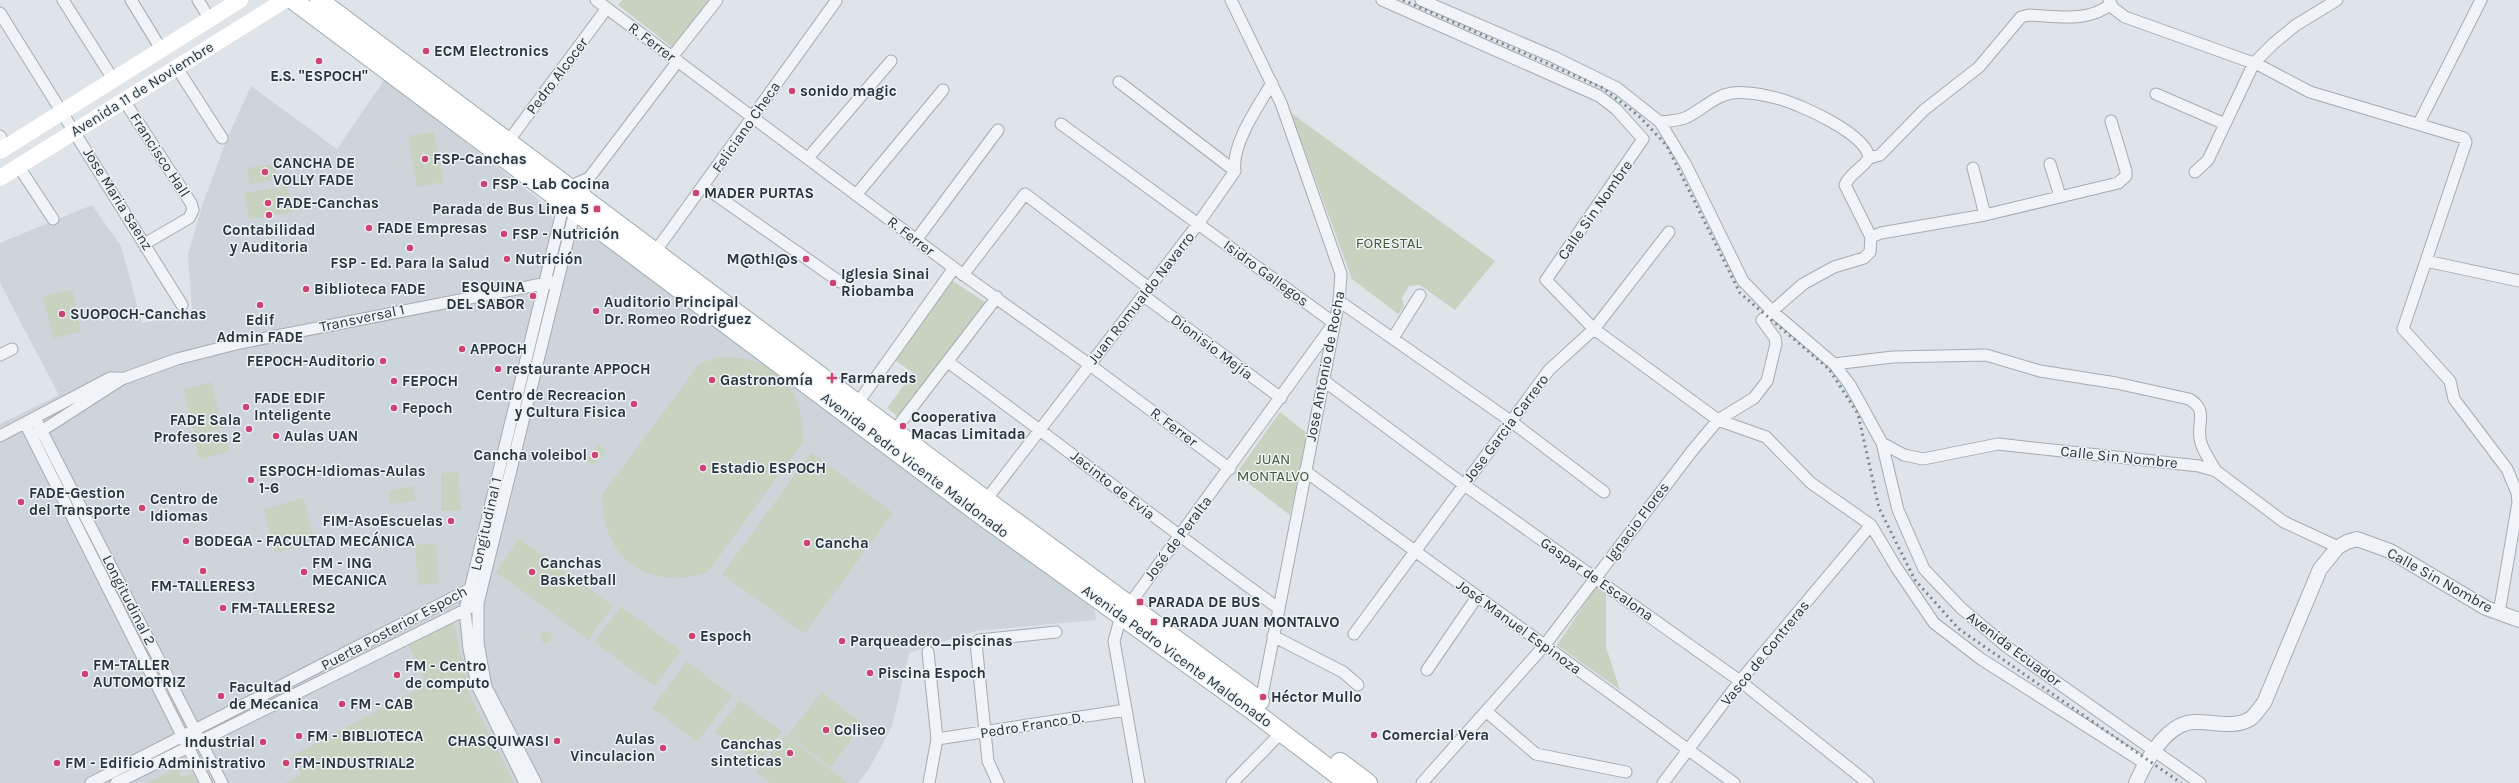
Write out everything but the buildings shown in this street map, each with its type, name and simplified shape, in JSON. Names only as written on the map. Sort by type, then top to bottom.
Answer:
[{"type":"main road","name":"Avenida 11 de Noviembre","points":[[2,145],[63,112],[209,18],[240,0]]},
{"type":"main road","name":"Avenida 11 de Noviembre","points":[[0,178],[125,102],[285,0]]},
{"type":"main road","name":"Avenida Pedro Vicente Maldonado","points":[[293,0],[572,200],[977,512],[1261,702],[1368,783]]},
{"type":"main road","name":"Avenida Pedro Vicente Maldonado","points":[[319,0],[507,143],[572,200],[655,252],[986,500],[1348,783]]},
{"type":"street","points":[[63,0],[113,79]]},
{"type":"street","points":[[131,0],[161,49]]},
{"type":"street","points":[[198,0],[209,18]]},
{"type":"street","name":"R. Ferrer","points":[[596,0],[963,275],[997,297],[1230,469]]},
{"type":"street","points":[[572,200],[717,0]]},
{"type":"street","name":"Jose Antonio de Rocha","points":[[1231,0],[1281,103],[1341,274],[1339,301],[1278,608],[1261,702]]},
{"type":"street","points":[[1382,0],[1408,11],[1416,0]]},
{"type":"street","points":[[1421,0],[1554,57],[1617,88],[1660,122],[1686,117],[1707,103],[1730,94],[1746,92],[1781,99],[1824,118],[1858,139],[1866,147],[1869,158]]},
{"type":"street","points":[[2195,172],[2208,160],[2254,63],[2274,43],[2296,25],[2337,0]]},
{"type":"street","points":[[2419,123],[2481,0]]},
{"type":"street","name":"Feliciano Checa","points":[[655,252],[836,1]]},
{"type":"street","points":[[1772,311],[1803,284],[1834,267],[1864,258],[1870,252],[1871,237],[1846,185],[1847,180],[1864,165],[1869,158],[1880,155],[1924,110],[1979,67],[2021,17],[2028,15],[2091,16],[2110,2],[2125,17],[2254,63],[2310,92],[2459,135],[2466,142],[2403,329],[2450,382],[2454,399],[2507,469],[2517,493],[2518,502],[2499,613]]},
{"type":"street","name":"Pedro Alcocer","points":[[507,143],[607,8]]},
{"type":"street","name":"Calle Sin Nombre","points":[[1408,11],[1599,96],[1616,109],[1643,139],[1546,280],[1594,329]]},
{"type":"street","name":"Jose Maria Saenz","points":[[0,13],[146,243],[182,305]]},
{"type":"street","points":[[808,158],[892,61]]},
{"type":"street","points":[[177,68],[222,138]]},
{"type":"street","points":[[1119,82],[1235,171]]},
{"type":"street","points":[[1235,171],[1234,163],[1238,145],[1272,83]]},
{"type":"street","points":[[856,195],[943,90]]},
{"type":"street","points":[[2156,94],[2225,124]]},
{"type":"street","name":"Francisco Hall","points":[[125,102],[191,204],[193,210],[189,218],[146,243]]},
{"type":"street","points":[[1871,237],[1881,233],[1985,215],[2118,183],[2126,176],[2111,121]]},
{"type":"street","name":"Avenida Ecuador","points":[[1660,122],[1686,165],[1743,281],[1772,311],[1834,364],[1850,385],[1882,443],[1898,510],[1924,569],[1961,608],[2007,647],[2200,783]]},
{"type":"street","name":"Isidro Gallegos","points":[[1061,124],[1334,322]]},
{"type":"street","points":[[916,240],[998,130]]},
{"type":"street","points":[[2050,164],[2060,196]]},
{"type":"street","points":[[19,167],[53,219]]},
{"type":"street","points":[[1972,168],[1985,215]]},
{"type":"street","name":"Juan Romualdo Navarro","points":[[986,500],[1198,224],[1235,171]]},
{"type":"street","points":[[572,200],[589,178]]},
{"type":"street","points":[[703,186],[840,282]]},
{"type":"street","name":"Dionisio Mejía","points":[[963,275],[1025,194],[1146,292],[1281,398]]},
{"type":"street","name":"Longitudinal 1","points":[[536,783],[486,687],[478,643],[478,604],[558,280],[572,200]]},
{"type":"street","name":"Longitudinal 1","points":[[525,783],[477,685],[469,649],[466,610],[546,283],[572,200]]},
{"type":"street","name":"Jose Garcia Carrero","points":[[1354,634],[1413,551],[1512,422],[1549,370],[1594,329],[1669,232]]},
{"type":"street","points":[[2426,261],[2519,281]]},
{"type":"street","points":[[857,404],[954,268]]},
{"type":"street","name":"Transversal 1","points":[[32,437],[122,379],[177,359],[240,343],[558,280]]},
{"type":"street","points":[[1393,338],[1420,295]]},
{"type":"street","points":[[894,431],[997,297]]},
{"type":"street","points":[[1339,301],[1512,422],[1604,492]]},
{"type":"street","name":"Ignacio Flores","points":[[1422,783],[1487,712],[1544,646],[1692,451],[1718,420],[1754,398],[1767,382],[1776,344],[1776,338],[1762,320],[1772,311]]},
{"type":"street","name":"José de Peralta","points":[[1139,783],[1114,641],[1125,610],[1230,469],[1334,322]]},
{"type":"street","points":[[1594,329],[1718,420],[1766,437],[1811,483],[1872,525],[1896,567],[1934,623],[1981,659],[2146,764]]},
{"type":"street","points":[[0,355],[12,349]]},
{"type":"street","points":[[1834,364],[1893,357],[1986,355],[2040,371],[2116,383],[2189,399],[2198,404],[2201,411],[2201,444],[2216,471]]},
{"type":"street","name":"Jacinto de Evia","points":[[948,362],[1041,429],[1179,537],[1278,608]]},
{"type":"street","name":"Transversal 1","points":[[0,436],[110,378],[122,379]]},
{"type":"street","name":"Gaspar de Escalona","points":[[1323,380],[1464,484],[1740,681],[1868,783]]},
{"type":"street","name":"Longitudinal 2","points":[[30,421],[42,431],[222,783]]},
{"type":"street","name":"Longitudinal 2","points":[[30,421],[32,437],[206,783]]},
{"type":"street","name":"Calle Sin Nombre","points":[[1882,443],[1904,455],[1923,459],[1998,444],[2200,466],[2216,471],[2284,522],[2338,547]]},
{"type":"street","name":"José Manuel Espinoza","points":[[1305,471],[1734,783]]},
{"type":"street","name":"Vasco de Contreras","points":[[1663,783],[1740,681],[1872,525]]},
{"type":"street","name":"Calle Sin Nombre","points":[[2136,783],[2154,750],[2170,733],[2191,722],[2233,724],[2251,719],[2264,703],[2320,569],[2338,547],[2357,539],[2390,551],[2486,608],[2519,620]]},
{"type":"street","name":"Puerta Posterior Espoch","points":[[199,736],[483,582]]},
{"type":"street","points":[[1427,670],[1478,597]]},
{"type":"street","name":"Puerta Posterior Espoch","points":[[91,783],[185,743],[478,604]]},
{"type":"street","points":[[130,634],[144,628]]},
{"type":"street","points":[[998,783],[988,761],[987,732],[976,643],[979,640],[1056,632]]},
{"type":"street","points":[[1273,636],[1343,672],[1358,685]]},
{"type":"street","points":[[928,652],[937,740],[929,783]]},
{"type":"street","name":"Pedro Franco D.","points":[[937,740],[1126,710]]},
{"type":"street","points":[[1487,712],[1536,754],[1626,772]]},
{"type":"street","points":[[1232,783],[1282,732]]},
{"type":"street","name":"Puerta Posterior Espoch","points":[[116,783],[185,743]]},
{"type":"shaded area","points":[[385,79],[547,206],[554,222],[552,227],[568,234],[576,228],[585,228],[1094,609],[1096,620],[976,631],[909,653],[892,726],[869,769],[858,783],[0,783],[0,424],[59,395],[0,283],[0,243],[92,205],[121,246],[142,323],[187,314],[192,309],[188,254],[203,203],[227,139],[251,86],[337,149]]},
{"type":"green space","points":[[622,0],[709,0],[672,47],[618,5]]},
{"type":"green space","name":"FORESTAL","points":[[1291,113],[1495,261],[1455,310],[1420,285],[1409,286],[1402,298],[1404,307],[1398,314],[1352,279]]},
{"type":"green space","name":"FSP-Canchas","points":[[434,132],[443,182],[417,187],[408,136]]},
{"type":"green space","points":[[275,164],[277,180],[249,184],[248,168]]},
{"type":"green space","name":"FADE-Canchas","points":[[288,186],[292,212],[249,219],[245,193]]},
{"type":"green space","points":[[948,278],[994,308],[907,424],[887,408],[913,373],[891,357]]},
{"type":"green space","name":"SUOPOCH-Canchas","points":[[72,290],[81,332],[53,338],[43,296]]},
{"type":"green space","name":"Estadio ESPOCH","points":[[722,357],[742,359],[758,363],[773,370],[784,379],[793,391],[799,405],[803,442],[707,573],[685,577],[665,577],[647,573],[632,565],[619,553],[610,537],[604,518],[602,495],[700,363]]},
{"type":"green space","points":[[211,382],[223,428],[195,435],[183,390]]},
{"type":"green space","name":"JUAN MONTALVO","points":[[1280,412],[1308,434],[1290,515],[1236,474]]},
{"type":"green space","points":[[225,434],[229,452],[199,459],[195,442]]},
{"type":"green space","name":"Cancha voleibol","points":[[598,444],[606,451],[593,466],[585,460]]},
{"type":"green space","name":"Cancha","points":[[811,453],[893,513],[804,634],[722,574]]},
{"type":"green space","points":[[458,472],[461,510],[441,511],[441,473]]},
{"type":"green space","points":[[413,486],[416,500],[391,504],[389,491]]},
{"type":"green space","points":[[303,498],[315,542],[275,553],[263,509]]},
{"type":"green space","points":[[519,538],[613,606],[588,640],[496,572]]},
{"type":"green space","points":[[436,543],[439,583],[418,585],[415,545]]},
{"type":"green space","points":[[1596,587],[1606,594],[1606,647],[1620,690],[1557,645]]},
{"type":"green space","points":[[621,606],[681,651],[654,686],[594,642]]},
{"type":"green space","points":[[454,623],[469,694],[514,783],[285,783],[301,775],[292,756],[427,684],[408,644],[441,627]]},
{"type":"green space","points":[[544,631],[548,631],[552,637],[548,643],[544,643],[540,639],[540,635]]},
{"type":"green space","points":[[687,661],[732,696],[697,742],[652,708]]},
{"type":"green space","name":"Coliseo","points":[[821,692],[863,724],[831,767],[788,736]]},
{"type":"green space","points":[[740,700],[782,732],[756,764],[715,732]]},
{"type":"green space","name":"Canchas sinteticas","points":[[785,735],[847,782],[770,783],[756,772]]},
{"type":"green space","points":[[177,768],[182,777],[193,773],[197,783],[147,783]]},
{"type":"railway","points":[[1403,0],[1603,88],[1639,116],[1667,146],[1740,293],[1829,369],[1858,414],[1879,508],[1915,580],[1959,629],[2181,783]]},
{"type":"place","name":"ECM Electronics","points":[[426,51]]},
{"type":"place","name":"E.S. \"ESPOCH\"","points":[[319,61]]},
{"type":"place","name":"sonido magic","points":[[792,91]]},
{"type":"place","name":"FSP-Canchas","points":[[425,159]]},
{"type":"place","name":"CANCHA DE VOLLY FADE","points":[[265,172]]},
{"type":"place","name":"FSP - Lab Cocina","points":[[484,184]]},
{"type":"place","name":"MADER PURTAS","points":[[696,193]]},
{"type":"place","name":"FADE-Canchas","points":[[268,203]]},
{"type":"place","name":"Parada de Bus Linea 5","points":[[597,209]]},
{"type":"place","name":"Contabilidad y Auditoria","points":[[269,215]]},
{"type":"place","name":"FADE Empresas","points":[[369,228]]},
{"type":"place","name":"FSP - Nutrición","points":[[504,234]]},
{"type":"place","name":"FSP - Ed. Para la Salud","points":[[410,248]]},
{"type":"place","name":"Nutrición","points":[[507,259]]},
{"type":"place","name":"M@th!@s","points":[[806,259]]},
{"type":"place","name":"Iglesia Sinai Riobamba","points":[[833,283]]},
{"type":"place","name":"Biblioteca FADE","points":[[306,289]]},
{"type":"place","name":"ESQUINA DEL SABOR","points":[[533,296]]},
{"type":"place","name":"Edif Admin FADE","points":[[260,305]]},
{"type":"place","name":"Auditorio Principal Dr. Romeo Rodriguez","points":[[596,311]]},
{"type":"place","name":"SUOPOCH-Canchas","points":[[62,314]]},
{"type":"place","name":"APPOCH","points":[[462,349]]},
{"type":"place","name":"FEPOCH-Auditorio","points":[[383,361]]},
{"type":"place","name":"restaurante APPOCH","points":[[498,369]]},
{"type":"place","name":"Farmareds","points":[[832,378]]},
{"type":"place","name":"Gastronomía","points":[[712,380]]},
{"type":"place","name":"FEPOCH","points":[[394,381]]},
{"type":"place","name":"Centro de Recreacion y Cultura Fisica","points":[[634,404]]},
{"type":"place","name":"FADE EDIF Inteligente","points":[[246,407]]},
{"type":"place","name":"Fepoch","points":[[394,408]]},
{"type":"place","name":"Cooperativa Macas Limitada","points":[[903,426]]},
{"type":"place","name":"FADE Sala Profesores 2","points":[[249,429]]},
{"type":"place","name":"Aulas UAN","points":[[276,436]]},
{"type":"place","name":"Cancha voleibol","points":[[595,455]]},
{"type":"place","name":"Estadio ESPOCH","points":[[703,468]]},
{"type":"place","name":"ESPOCH-Idiomas-Aulas 1-6","points":[[251,480]]},
{"type":"place","name":"FADE-Gestion del Transporte","points":[[21,502]]},
{"type":"place","name":"Centro de Idiomas","points":[[142,508]]},
{"type":"place","name":"FIM-AsoEscuelas","points":[[451,521]]},
{"type":"place","name":"BODEGA - FACULTAD MECÁNICA","points":[[186,541]]},
{"type":"place","name":"Cancha","points":[[807,543]]},
{"type":"place","name":"FM-TALLERES3","points":[[203,571]]},
{"type":"place","name":"FM - ING MECANICA","points":[[304,572]]},
{"type":"place","name":"Canchas Basketball","points":[[532,572]]},
{"type":"place","name":"PARADA DE BUS","points":[[1140,602]]},
{"type":"place","name":"FM-TALLERES2","points":[[223,608]]},
{"type":"place","name":"PARADA JUAN MONTALVO","points":[[1154,622]]},
{"type":"place","name":"Espoch","points":[[692,636]]},
{"type":"place","name":"Parqueadero_piscinas","points":[[842,641]]},
{"type":"place","name":"Piscina Espoch","points":[[870,673]]},
{"type":"place","name":"FM-TALLER AUTOMOTRIZ","points":[[85,674]]},
{"type":"place","name":"FM - Centro de computo","points":[[397,675]]},
{"type":"place","name":"Facultad de Mecanica","points":[[221,696]]},
{"type":"place","name":"Héctor Mullo","points":[[1263,697]]},
{"type":"place","name":"FM - CAB","points":[[342,704]]},
{"type":"place","name":"Coliseo","points":[[826,730]]},
{"type":"place","name":"Comercial Vera","points":[[1374,735]]},
{"type":"place","name":"FM - BIBLIOTECA","points":[[299,736]]},
{"type":"place","name":"CHASQUIWASI","points":[[557,741]]},
{"type":"place","name":"Industrial","points":[[263,742]]},
{"type":"place","name":"Aulas Vinculacion","points":[[663,748]]},
{"type":"place","name":"Canchas sinteticas","points":[[790,753]]},
{"type":"place","name":"FM - Edificio Administrativo","points":[[57,763]]},
{"type":"place","name":"FM-INDUSTRIAL2","points":[[286,763]]}]
